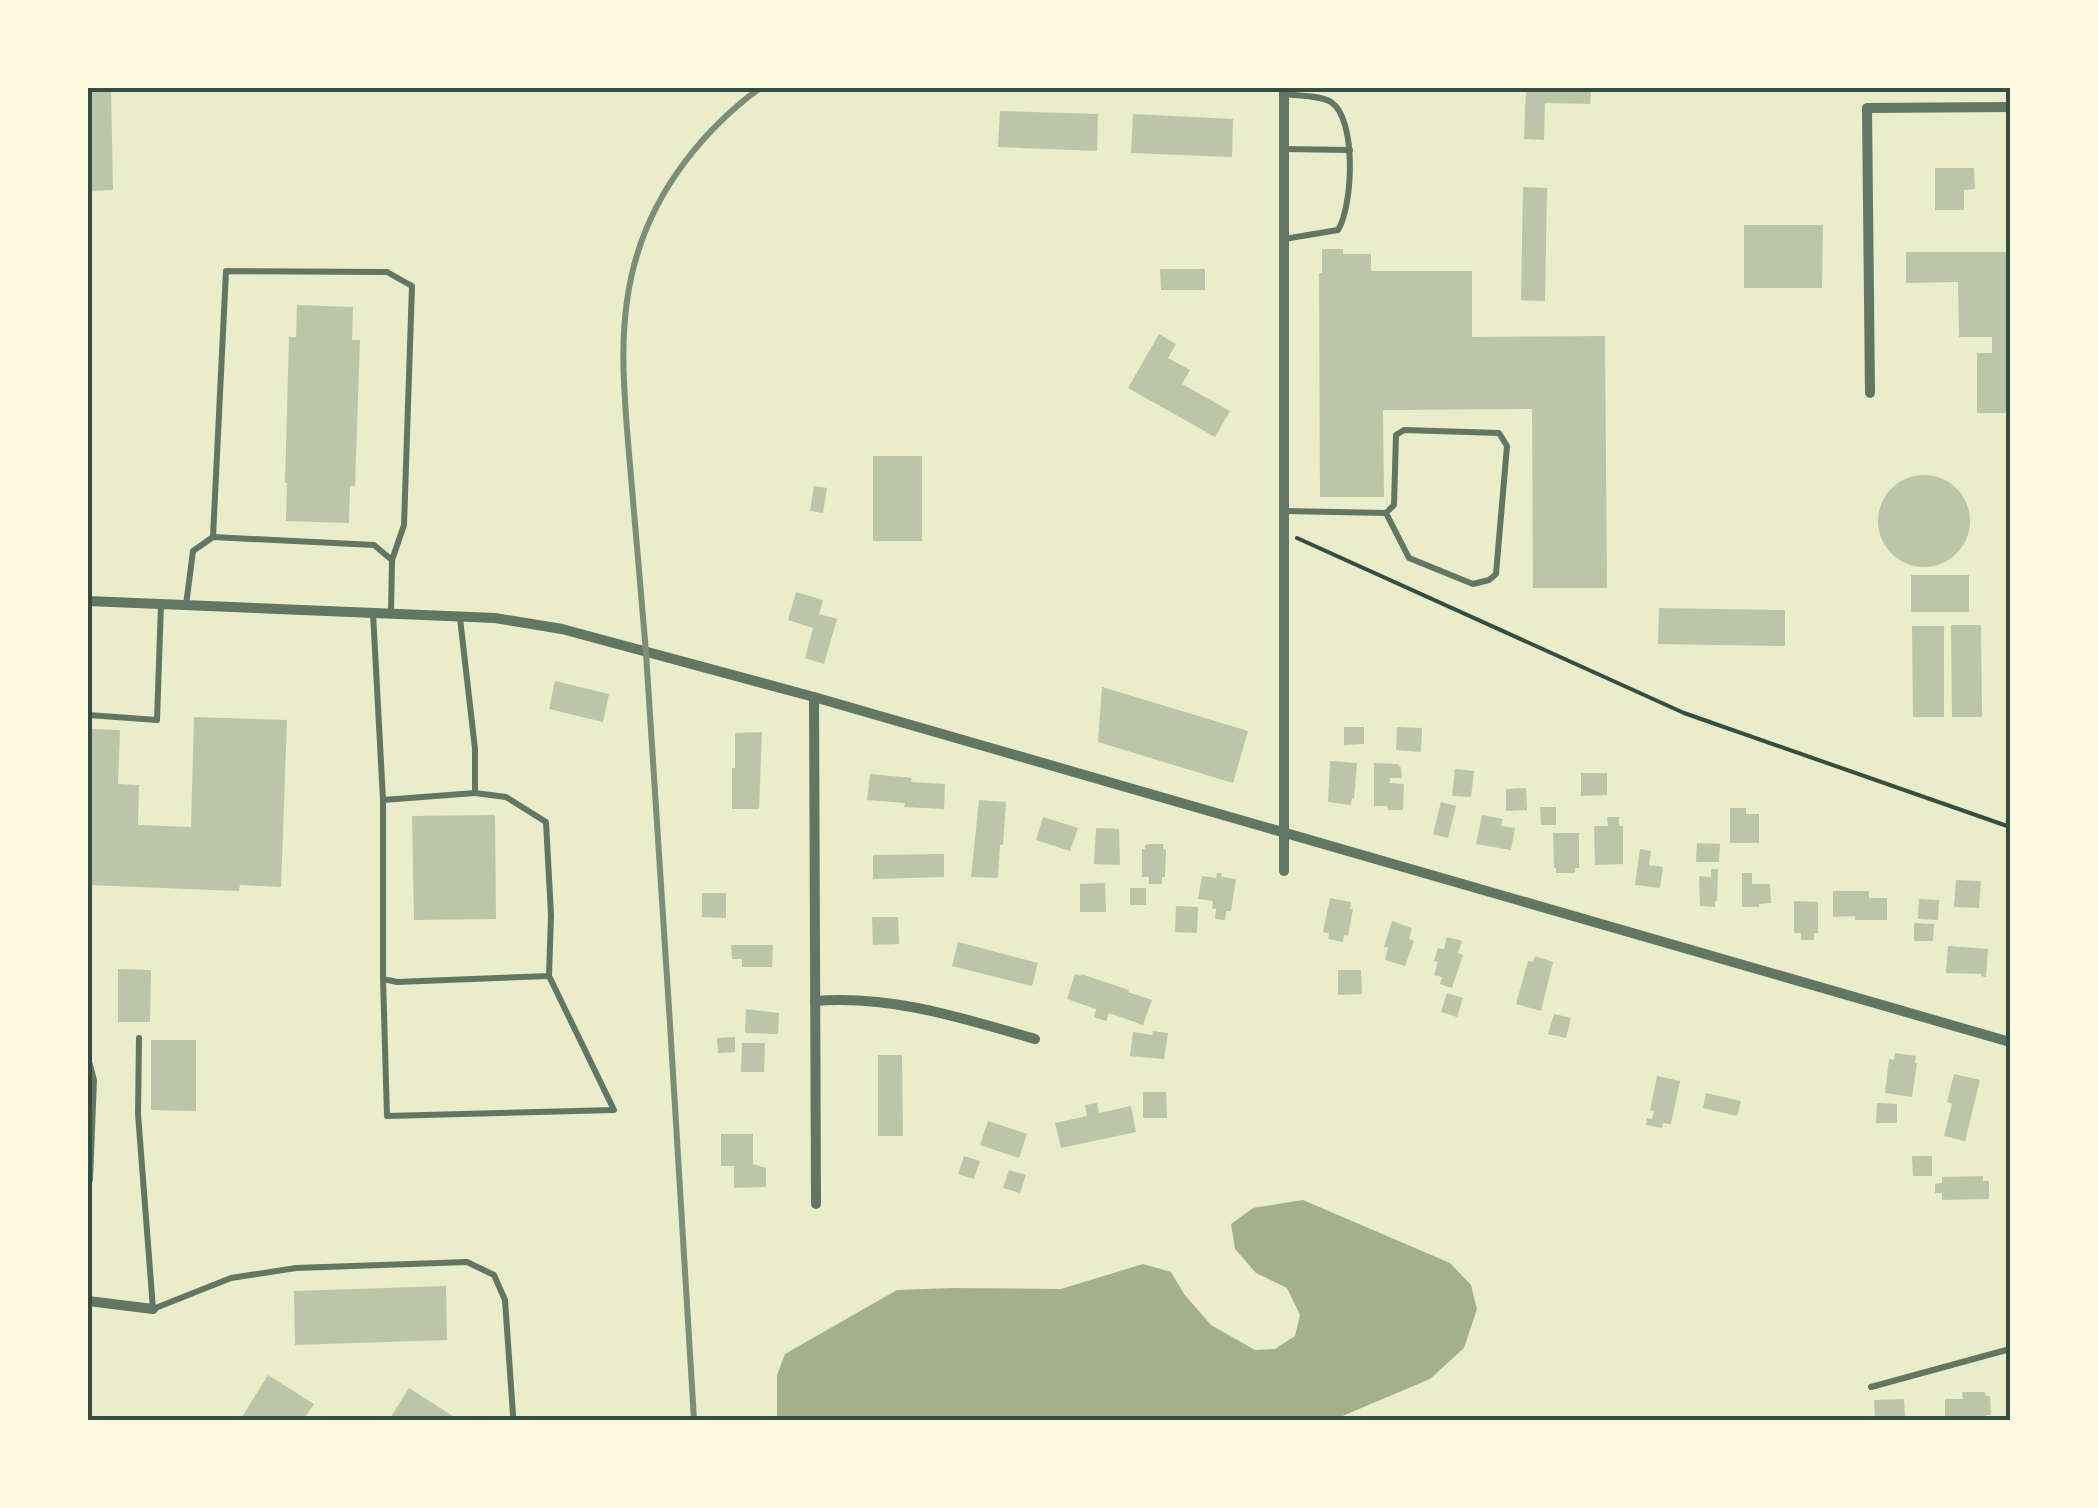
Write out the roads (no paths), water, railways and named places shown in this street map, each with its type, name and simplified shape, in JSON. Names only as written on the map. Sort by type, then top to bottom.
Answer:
[{"type":"street","points":[[1284,91],[1284,871]]},
{"type":"street","points":[[1870,393],[1867,108],[2010,107]]},
{"type":"street","points":[[88,601],[495,618],[562,629],[2010,1042]]},
{"type":"street","points":[[814,698],[816,1204]]},
{"type":"street","points":[[815,1001],[908,1005],[1035,1039]]},
{"type":"street","points":[[88,1301],[154,1309]]},
{"type":"lane","points":[[1284,91],[1328,100],[1340,110],[1352,156],[1345,220],[1338,230],[1284,240]]},
{"type":"lane","points":[[1284,149],[1350,150]]},
{"type":"lane","points":[[213,538],[226,271],[387,272],[412,286],[404,525],[392,560],[391,614]]},
{"type":"lane","points":[[1284,511],[1386,513],[1394,505],[1396,435],[1404,430],[1500,433],[1508,446],[1496,574],[1489,580],[1473,584],[1409,558],[1386,513]]},
{"type":"lane","points":[[186,605],[193,550],[213,538],[374,546],[392,560]]},
{"type":"lane","points":[[88,715],[157,720],[161,604]]},
{"type":"lane","points":[[373,612],[382,800],[387,1116],[614,1110],[549,976],[551,916],[546,822],[506,797],[475,793],[382,800]]},
{"type":"lane","points":[[460,616],[475,749],[475,793]]},
{"type":"lane","points":[[384,979],[398,982],[549,976]]},
{"type":"lane","points":[[139,1038],[138,1114],[154,1309],[231,1278],[296,1268],[467,1262],[494,1275],[505,1300],[513,1415]]},
{"type":"lane","points":[[88,1058],[94,1080],[88,1184]]},
{"type":"lane","points":[[1872,1387],[2010,1349]]},
{"type":"railway","points":[[694,1420],[653,749],[626,412],[624,333],[630,281],[657,206],[702,141],[760,88]]}]
